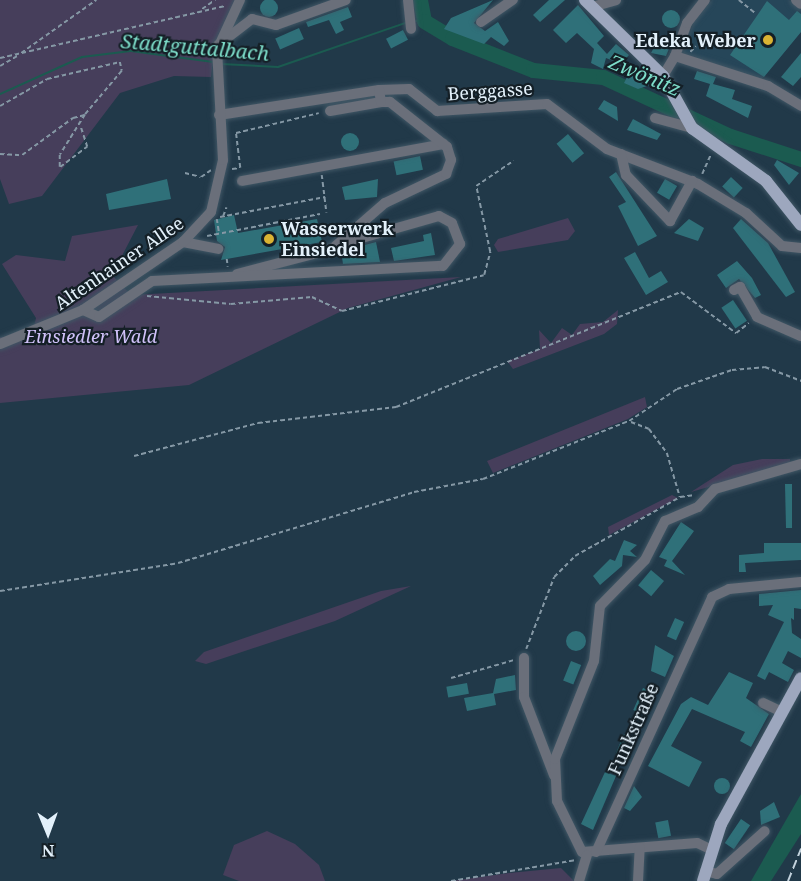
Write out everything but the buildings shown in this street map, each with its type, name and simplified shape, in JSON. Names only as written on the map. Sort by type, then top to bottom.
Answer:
[{"type":"main road","points":[[589,4],[663,76],[692,128],[714,148],[766,181],[801,225]]},
{"type":"main road","points":[[704,876],[710,849],[801,678]]},
{"type":"street","points":[[218,47],[252,19],[276,25],[346,0]]},
{"type":"street","points":[[408,0],[411,29]]},
{"type":"street","points":[[589,4],[616,0]]},
{"type":"street","points":[[663,76],[675,56],[687,23],[705,0]]},
{"type":"street","points":[[796,0],[801,4]]},
{"type":"street","points":[[482,22],[511,1]]},
{"type":"street","name":"Altenhainer Allee","points":[[0,344],[83,310],[183,242],[211,212],[220,188],[219,115],[214,77],[218,47],[227,21],[239,2]]},
{"type":"street","points":[[675,56],[768,86],[801,106]]},
{"type":"street","name":"Berggasse","points":[[219,115],[379,90],[409,89],[437,111],[547,104],[621,154],[692,181],[746,213],[782,246],[801,248]]},
{"type":"street","points":[[379,90],[381,102]]},
{"type":"street","points":[[330,111],[390,102],[444,144],[451,160],[446,174],[386,203],[340,244]]},
{"type":"street","points":[[655,118],[692,128]]},
{"type":"street","points":[[242,181],[444,144]]},
{"type":"street","points":[[621,154],[626,175],[670,220],[692,181]]},
{"type":"street","points":[[83,310],[99,317],[152,281],[230,273],[443,266],[460,244],[452,223],[439,216],[230,273]]},
{"type":"street","points":[[183,242],[196,248],[218,249]]},
{"type":"street","points":[[734,290],[740,287],[757,317],[801,336]]},
{"type":"street","points":[[554,775],[555,759],[594,661],[600,606],[645,560],[665,521],[698,507],[708,493],[801,464]]},
{"type":"street","name":"Funkstraße","points":[[579,881],[712,597],[729,589],[801,582]]},
{"type":"street","points":[[524,658],[524,697],[554,775],[563,817],[576,848],[592,853],[698,843],[710,849]]},
{"type":"street","points":[[763,703],[782,712]]},
{"type":"street","points":[[704,876],[717,874],[765,831]]},
{"type":"street","points":[[638,881],[640,848]]},
{"type":"path","points":[[0,66],[96,0]]},
{"type":"path","points":[[201,10],[215,0]]},
{"type":"path","points":[[739,0],[756,14]]},
{"type":"path","points":[[0,58],[239,2]]},
{"type":"path","points":[[215,8],[227,21]]},
{"type":"path","points":[[0,106],[47,79],[120,62],[122,71],[85,115],[81,128],[56,165],[87,147],[81,128]]},
{"type":"path","points":[[231,169],[240,168],[236,133],[244,127],[330,111]]},
{"type":"path","points":[[0,154],[22,155],[73,118],[85,115]]},
{"type":"path","points":[[704,171],[714,148]]},
{"type":"path","points":[[321,168],[327,213]]},
{"type":"path","points":[[185,173],[201,177],[213,169]]},
{"type":"path","points":[[219,232],[217,217],[325,197]]},
{"type":"path","points":[[222,217],[226,208]]},
{"type":"path","points":[[196,248],[219,232],[320,214]]},
{"type":"path","points":[[226,259],[230,273]]},
{"type":"path","points":[[134,456],[258,423],[396,407],[681,292],[736,333],[757,317]]},
{"type":"path","points":[[0,591],[178,563],[414,492],[483,479],[629,421],[677,389],[732,370],[765,367],[801,381]]},
{"type":"path","points":[[629,421],[649,429],[667,453],[680,497]]},
{"type":"path","points":[[451,678],[524,658],[541,603],[561,570],[575,556],[680,497],[708,493]]},
{"type":"path","points":[[451,881],[592,853]]},
{"type":"shaded area","points":[[712,0],[789,0],[801,8],[801,32],[761,80],[683,55],[694,21]]},
{"type":"shaded area","points":[[801,794],[801,834],[771,881],[751,881]]},
{"type":"green space","points":[[0,0],[239,0],[215,42],[211,77],[174,76],[120,93],[42,196],[9,204],[0,179]]},
{"type":"green space","points":[[568,218],[575,231],[568,240],[498,252],[494,245],[498,239]]},
{"type":"green space","name":"Einsiedler Wald","points":[[138,225],[112,275],[131,295],[461,277],[348,308],[189,385],[0,403],[0,337],[32,336],[36,318],[2,264],[16,255],[65,261],[72,236]]},
{"type":"green space","points":[[618,310],[617,324],[604,334],[513,369],[507,361],[540,349],[539,330],[551,343],[562,328],[572,335],[580,324],[603,322]]},
{"type":"green space","points":[[645,397],[647,407],[628,419],[493,473],[487,461]]},
{"type":"green space","points":[[762,459],[790,459],[790,464],[691,492],[733,465]]},
{"type":"green space","points":[[672,495],[678,498],[609,535],[608,527]]},
{"type":"green space","points":[[411,586],[335,621],[206,664],[195,661],[204,652],[381,591]]},
{"type":"green space","points":[[267,831],[295,844],[319,865],[325,881],[239,881],[223,875],[234,845]]},
{"type":"green space","points":[[561,868],[574,881],[451,881],[509,873]]},
{"type":"waterway","name":"Zwönitz","points":[[420,0],[424,21],[452,38],[533,70],[603,77],[730,136],[801,159]]},
{"type":"waterway","name":"Stadtguttalbach","points":[[413,21],[424,21]]},
{"type":"waterway","name":"Stadtguttalbach","points":[[221,64],[278,67],[408,22]]},
{"type":"waterway","name":"Stadtguttalbach","points":[[0,94],[82,57],[131,51],[213,62]]},
{"type":"railway","points":[[788,881],[801,849]]},
{"type":"place","name":"Edeka Weber","points":[[768,40]]},
{"type":"place","name":"Wasserwerk Einsiedel","points":[[269,239]]}]
